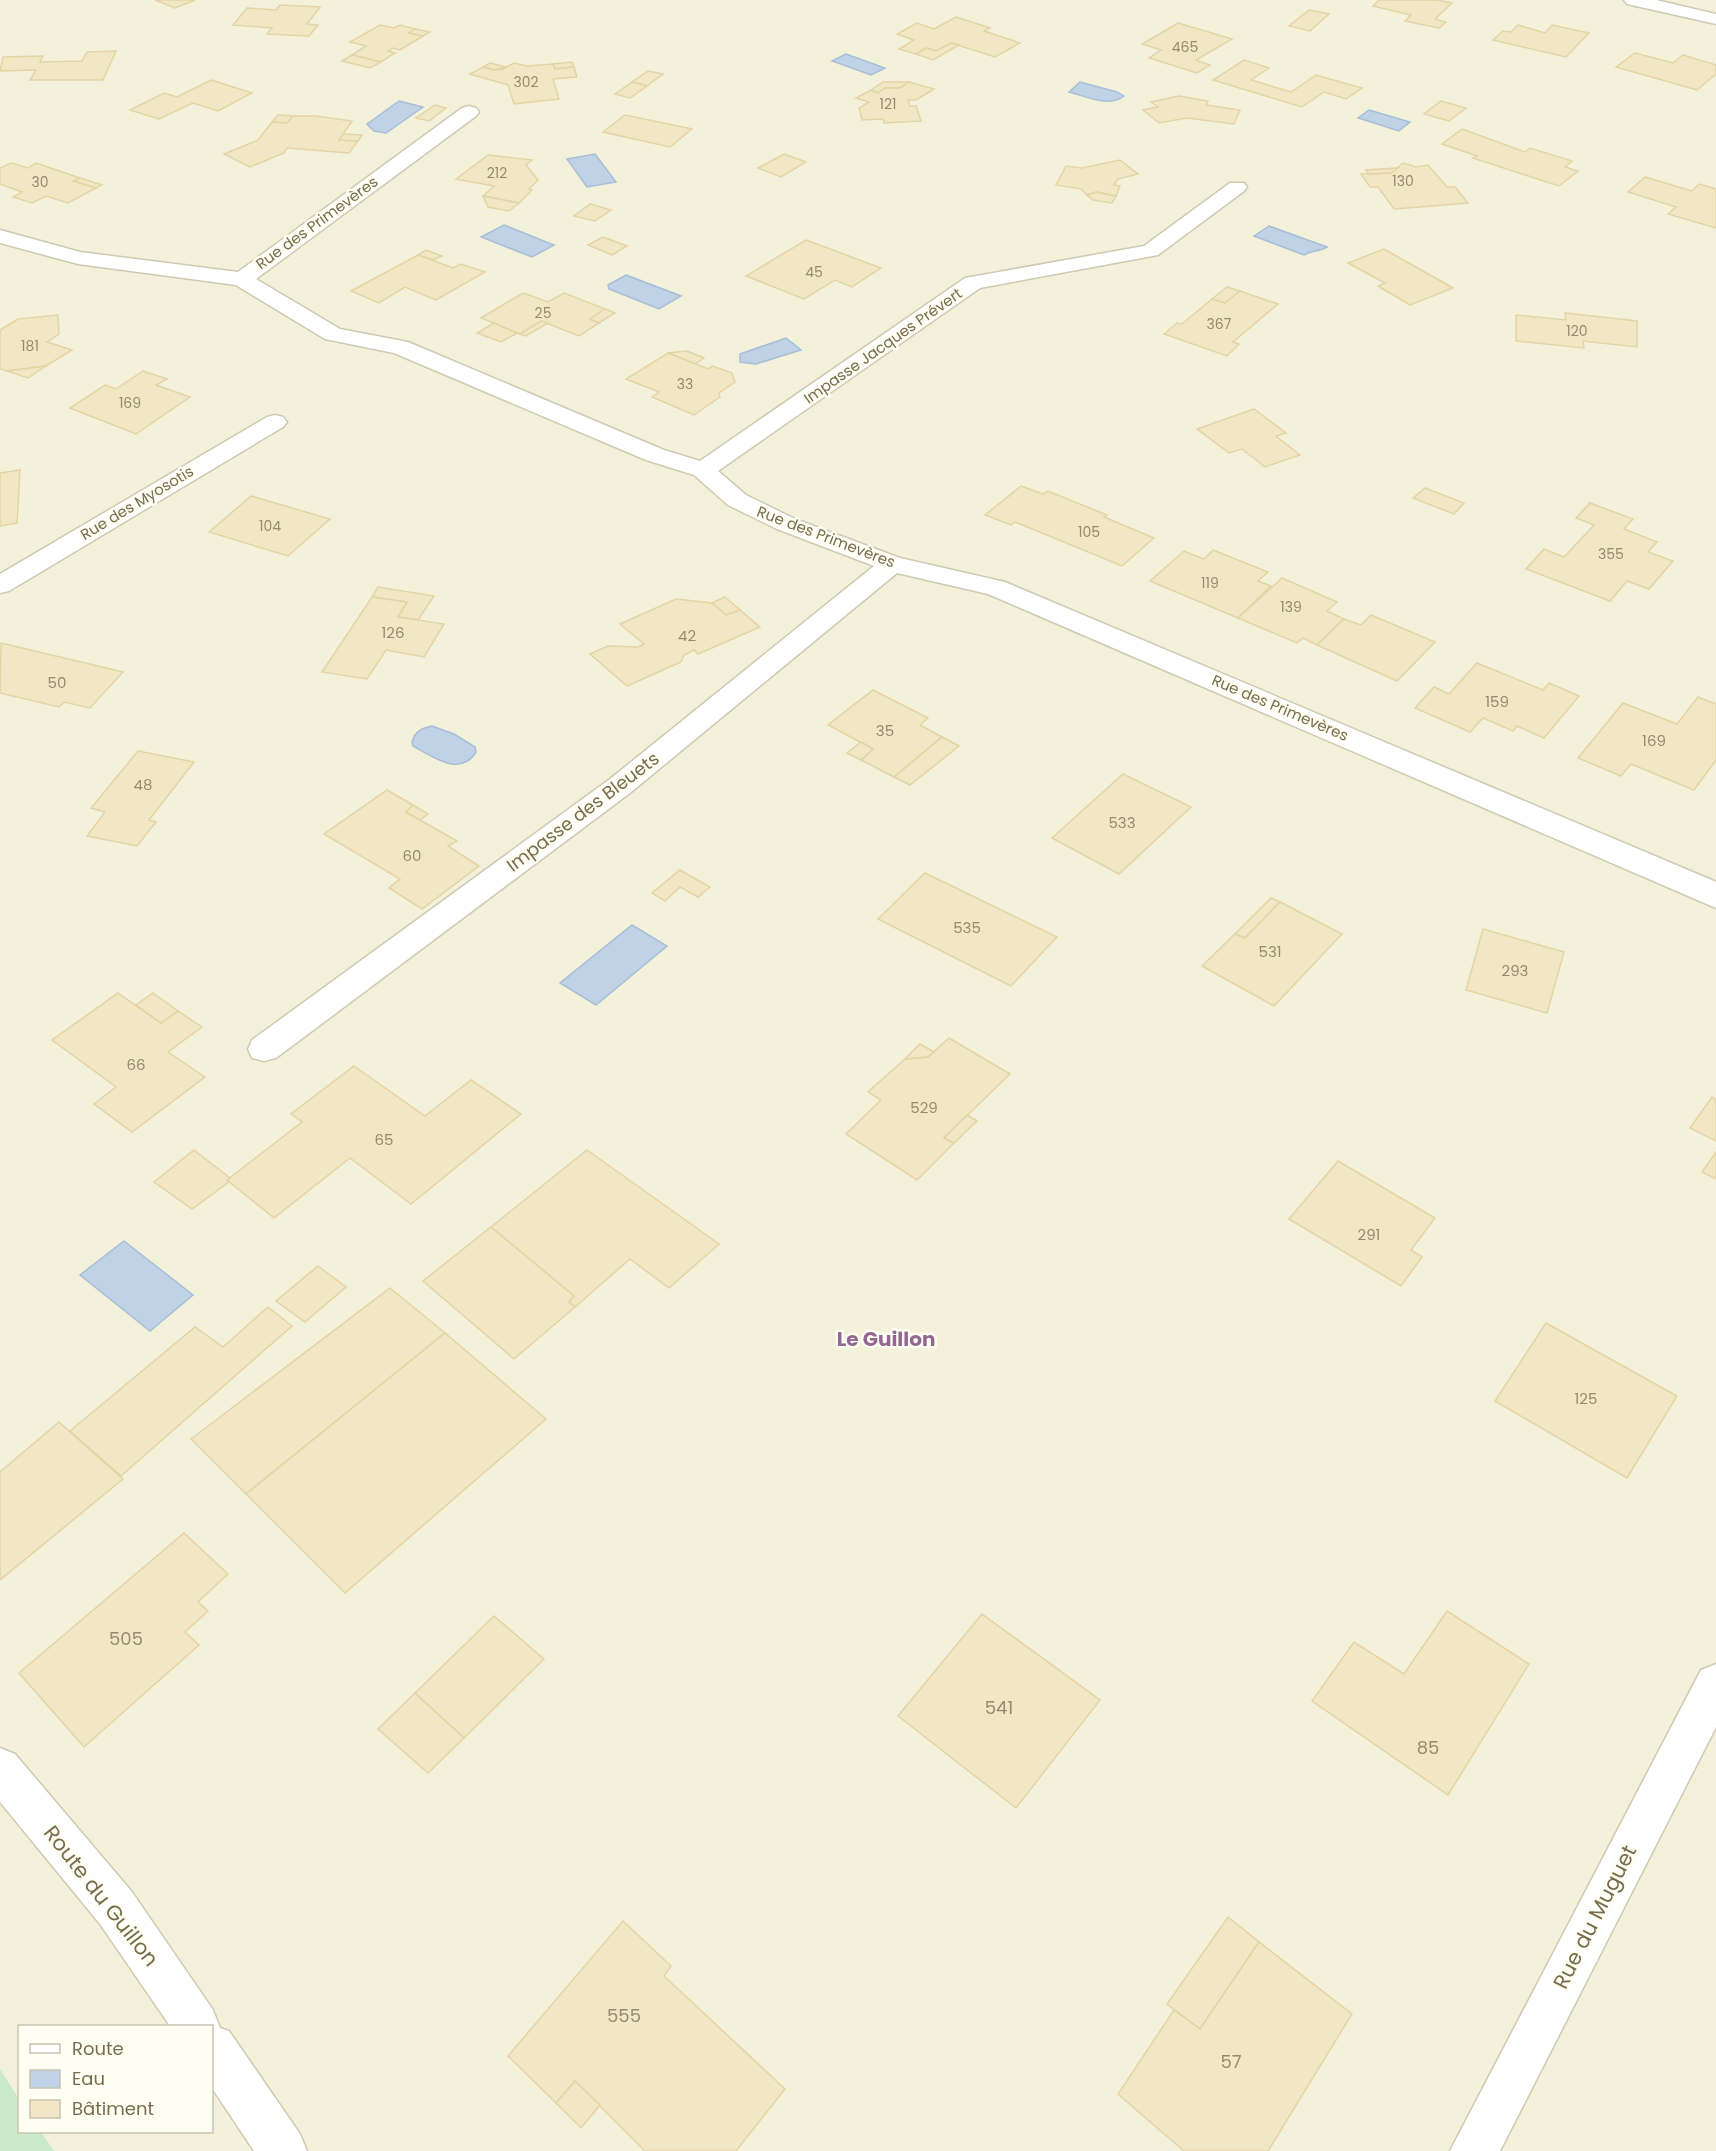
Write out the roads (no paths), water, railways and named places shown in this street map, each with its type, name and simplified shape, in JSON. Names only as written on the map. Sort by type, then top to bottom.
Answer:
[{"type":"street","points":[[1633,0],[1716,19]]},
{"type":"street","name":"Rue des Primevères","points":[[469,112],[242,279],[333,334],[400,347],[655,454],[703,470],[737,500],[786,524],[892,564],[996,588],[1703,888],[1716,897]]},
{"type":"street","name":"Impasse Jacques Prévert","points":[[703,470],[973,283],[1150,251],[1237,187]]},
{"type":"street","points":[[0,236],[78,258],[242,279]]},
{"type":"street","name":"Rue des Myosotis","points":[[0,585],[274,422]]},
{"type":"street","name":"Impasse des Bleuets","points":[[264,1049],[620,786],[892,564]]},
{"type":"street","name":"Rue du Muguet","points":[[1474,2151],[1716,1684]]},
{"type":"street","name":"Route du Guillon","points":[[0,1769],[116,1908],[196,2025]]},
{"type":"street","points":[[213,2049],[283,2151]]},
{"type":"water","points":[[846,54],[885,68],[871,75],[832,61]]},
{"type":"water","points":[[1080,82],[1124,96],[1105,101],[1069,92]]},
{"type":"water","points":[[399,101],[423,107],[386,133],[374,131],[367,124]]},
{"type":"water","points":[[1369,110],[1410,122],[1399,131],[1358,118]]},
{"type":"water","points":[[595,154],[616,182],[587,187],[567,159]]},
{"type":"water","points":[[504,225],[554,245],[532,257],[481,237]]},
{"type":"water","points":[[1269,226],[1327,247],[1304,255],[1254,236]]},
{"type":"water","points":[[626,275],[681,296],[659,309],[609,289],[608,285]]},
{"type":"water","points":[[786,338],[801,350],[756,364],[740,362],[740,354]]},
{"type":"water","points":[[432,726],[454,734],[475,747],[476,752],[469,760],[454,764],[437,759],[413,746],[413,738],[417,733]]},
{"type":"water","points":[[632,925],[667,946],[596,1005],[560,983]]},
{"type":"water","points":[[124,1241],[193,1295],[150,1331],[80,1275]]},
{"type":"district","name":"Le Guillon","points":[[886,1339]]}]
